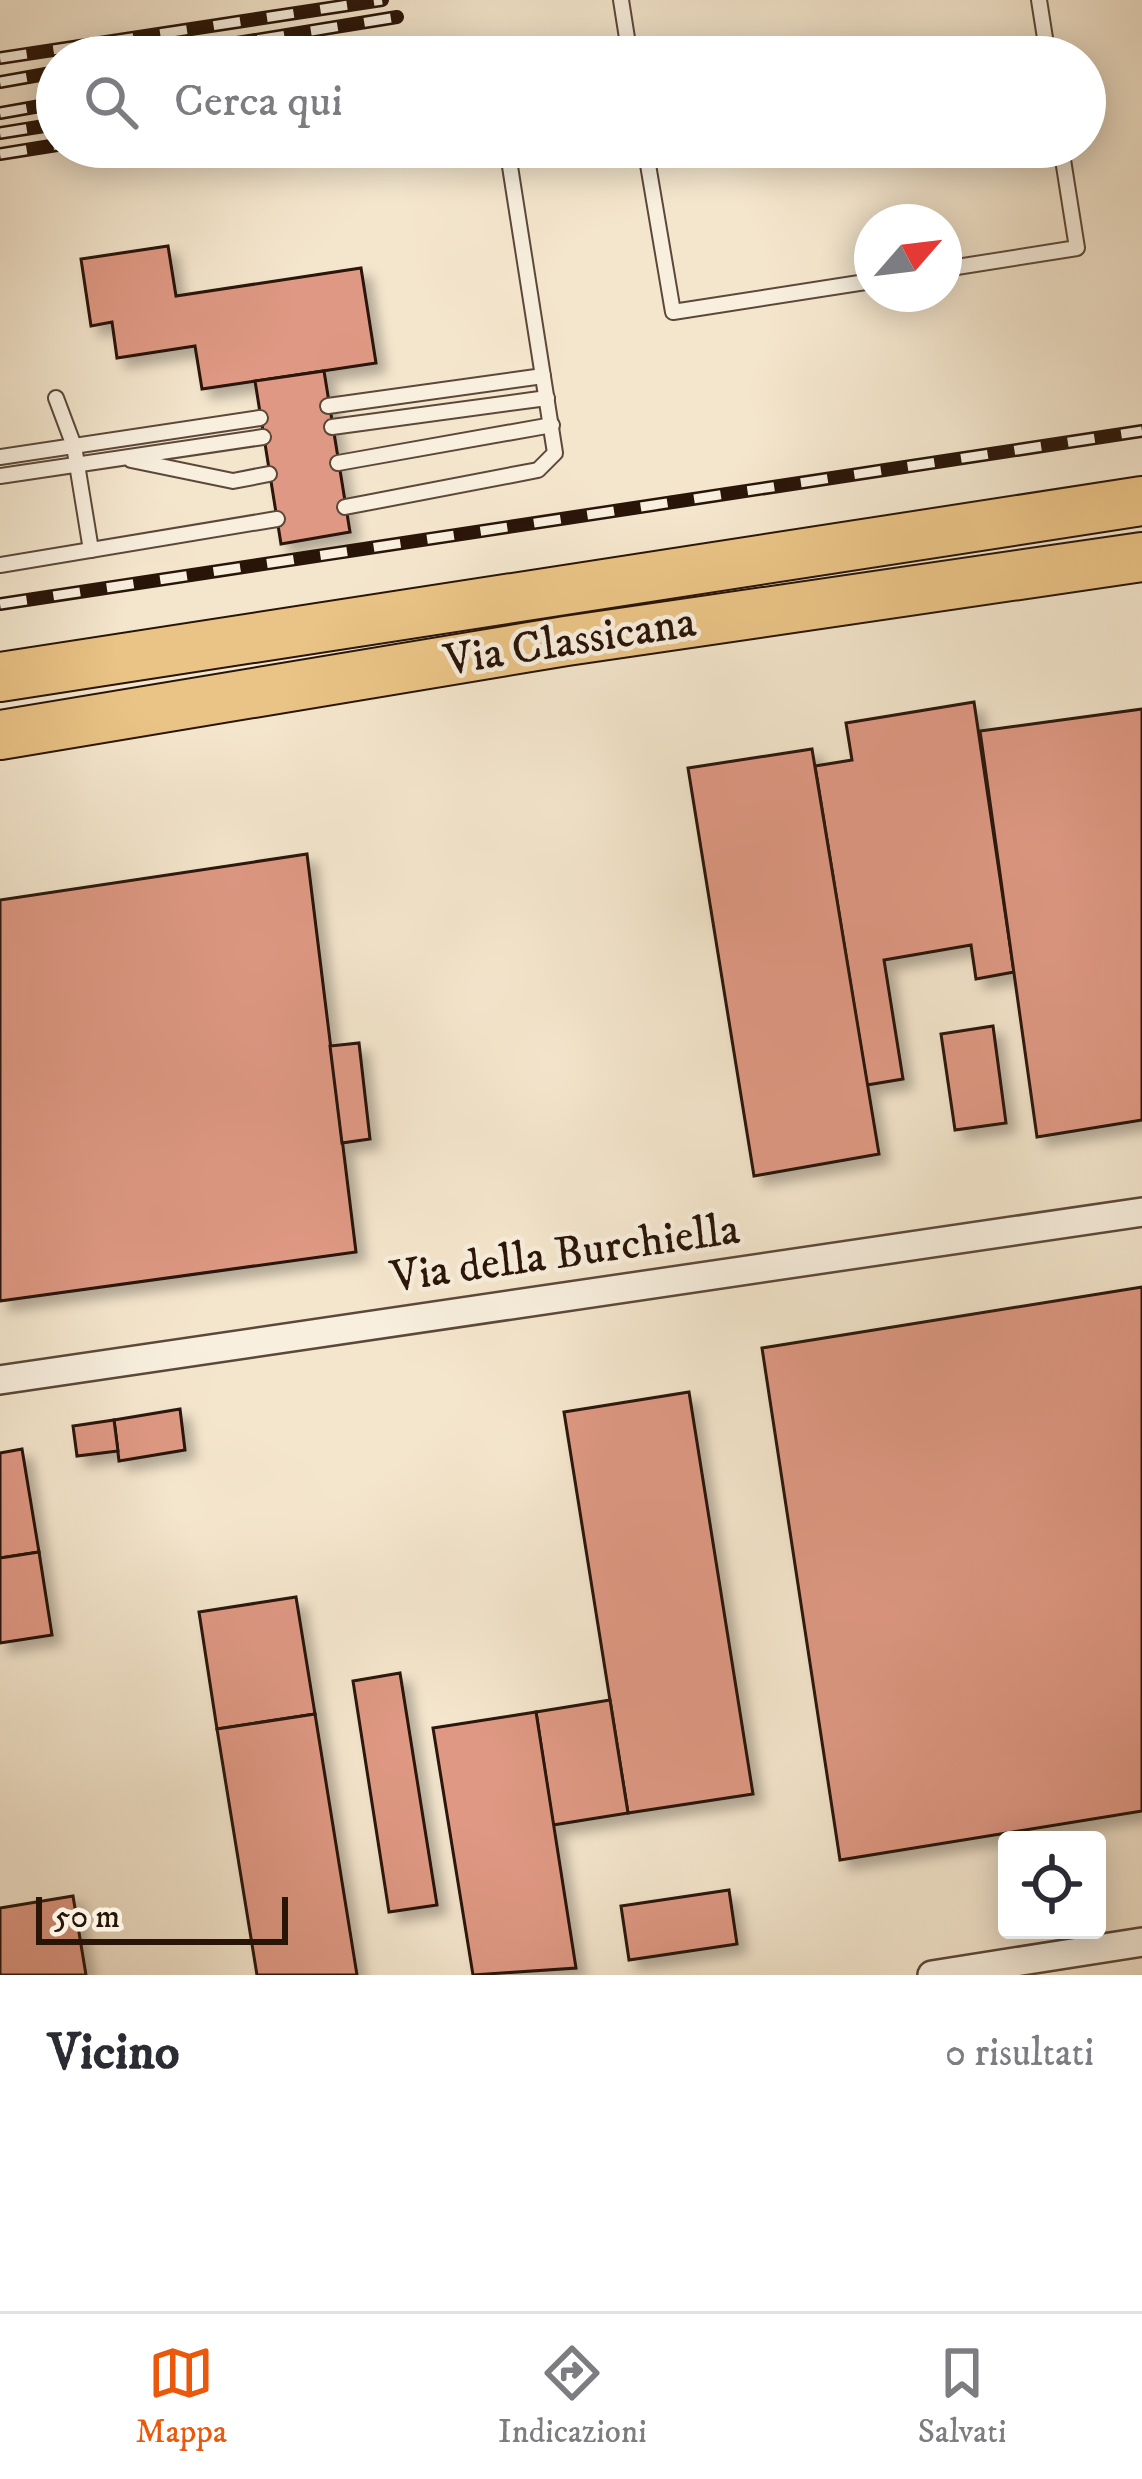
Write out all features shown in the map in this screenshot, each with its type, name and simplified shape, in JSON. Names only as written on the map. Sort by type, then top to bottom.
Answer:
[{"type":"highway","name":"Via Classicana","points":[[0,676],[1142,501]]},
{"type":"highway","name":"Via Classicana","points":[[0,735],[566,641],[1142,556]]},
{"type":"street","name":"Via della Burchiella","points":[[0,1380],[1142,1212]]},
{"type":"street","points":[[932,1975],[1142,1942]]},
{"type":"lane","points":[[621,0],[627,36]]},
{"type":"lane","points":[[1039,0],[1045,36]]},
{"type":"lane","points":[[345,507],[538,470],[555,453],[510,168]]},
{"type":"lane","points":[[649,168],[673,312],[854,283]]},
{"type":"lane","points":[[962,266],[1077,248],[1064,168]]},
{"type":"lane","points":[[328,406],[543,376]]},
{"type":"lane","points":[[56,398],[74,446],[92,550]]},
{"type":"lane","points":[[332,427],[547,398]]},
{"type":"lane","points":[[0,457],[260,418]]},
{"type":"lane","points":[[338,464],[552,425]]},
{"type":"lane","points":[[0,476],[263,436]]},
{"type":"lane","points":[[120,458],[233,481],[269,474]]},
{"type":"lane","points":[[0,565],[277,519]]},
{"type":"building","points":[[168,246],[176,296],[361,268],[376,363],[202,389],[195,346],[117,358],[112,322],[91,326],[81,259]]},
{"type":"building","points":[[324,371],[350,532],[281,544],[255,381]]},
{"type":"building","points":[[974,702],[1014,972],[976,979],[971,945],[884,960],[903,1079],[867,1085],[815,766],[852,760],[846,723]]},
{"type":"building","points":[[1142,709],[1142,1120],[1037,1137],[980,731]]},
{"type":"building","points":[[812,749],[879,1154],[754,1176],[688,768]]},
{"type":"building","points":[[307,854],[356,1252],[0,1301],[0,900]]},
{"type":"building","points":[[993,1026],[1006,1123],[955,1130],[941,1034]]},
{"type":"building","points":[[359,1043],[370,1139],[342,1143],[330,1046]]},
{"type":"building","points":[[1142,1287],[1142,1811],[840,1860],[762,1348]]},
{"type":"building","points":[[689,1392],[753,1794],[628,1813],[564,1412]]},
{"type":"building","points":[[180,1409],[185,1450],[119,1461],[114,1420]]},
{"type":"building","points":[[114,1420],[118,1451],[77,1456],[73,1426]]},
{"type":"building","points":[[22,1449],[39,1552],[0,1558],[0,1453]]},
{"type":"building","points":[[39,1552],[52,1635],[0,1643],[0,1558]]},
{"type":"building","points":[[296,1597],[315,1714],[217,1729],[199,1612]]},
{"type":"building","points":[[400,1673],[437,1905],[389,1912],[353,1681]]},
{"type":"building","points":[[610,1700],[628,1813],[553,1825],[536,1712]]},
{"type":"building","points":[[536,1712],[576,1968],[473,1975],[433,1728]]},
{"type":"building","points":[[315,1714],[357,1975],[257,1975],[217,1729]]},
{"type":"building","points":[[729,1890],[737,1944],[629,1960],[621,1906]]},
{"type":"building","points":[[73,1896],[86,1975],[0,1975],[0,1908]]},
{"type":"railway","points":[[145,36],[382,0]]},
{"type":"railway","points":[[280,36],[397,17]]},
{"type":"railway","points":[[0,58],[36,53]]},
{"type":"railway","points":[[0,82],[36,76]]},
{"type":"railway","points":[[0,113],[36,107]]},
{"type":"railway","points":[[0,133],[36,127]]},
{"type":"railway","points":[[0,154],[36,148]]},
{"type":"railway","points":[[0,604],[1142,431]]}]
